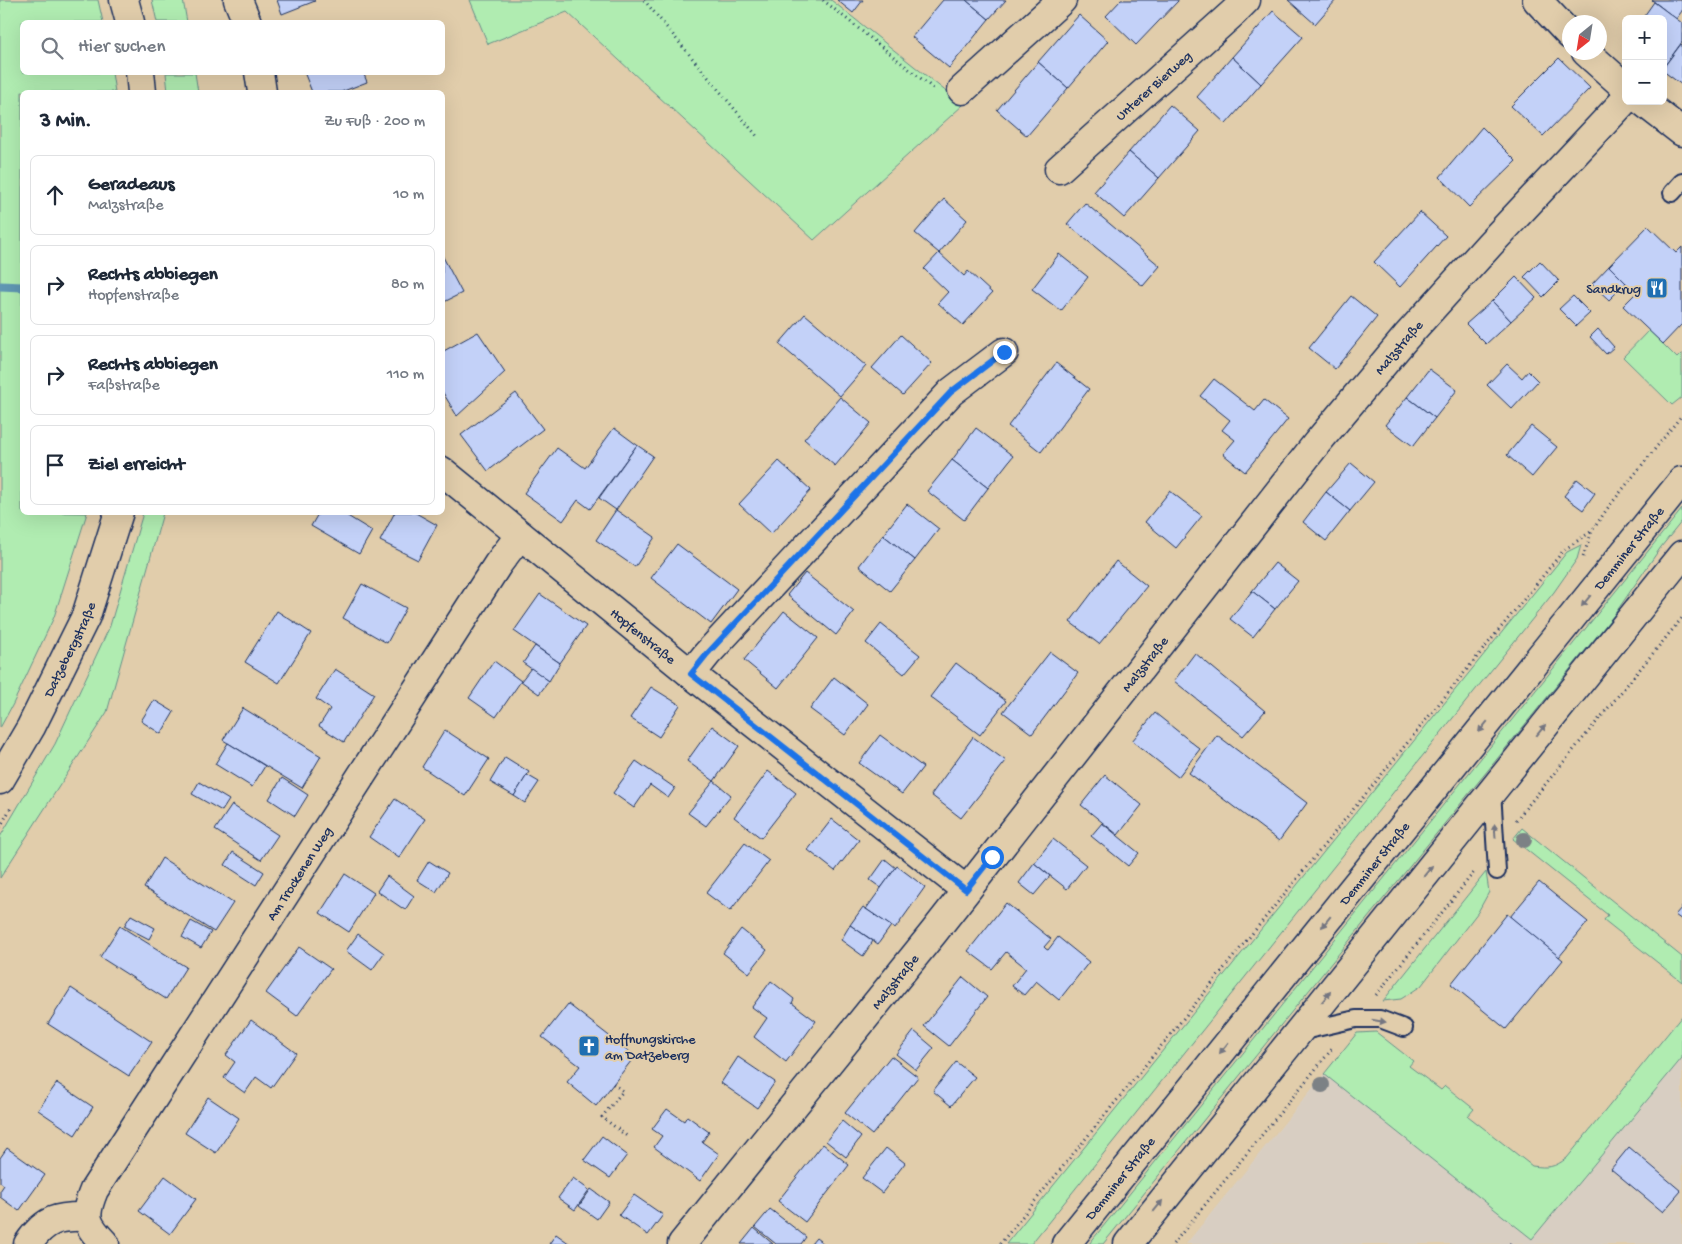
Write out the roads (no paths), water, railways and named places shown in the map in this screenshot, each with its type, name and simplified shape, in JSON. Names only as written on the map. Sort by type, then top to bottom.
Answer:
[{"type":"street","points":[[124,0],[129,20]]},
{"type":"street","points":[[238,0],[246,20]]},
{"type":"street","points":[[962,90],[1062,0]]},
{"type":"street","name":"Unterer Bierweg","points":[[1059,169],[1246,0]]},
{"type":"street","points":[[1537,0],[1562,27]]},
{"type":"street","points":[[1595,60],[1622,84]]},
{"type":"street","points":[[140,75],[142,90]]},
{"type":"street","points":[[259,75],[262,90]]},
{"type":"street","name":"Malzstraße","points":[[682,1244],[934,932],[1317,443],[1406,337],[1476,259],[1622,103]]},
{"type":"street","points":[[1647,105],[1682,132]]},
{"type":"street","points":[[691,674],[707,654],[951,392],[1004,352]]},
{"type":"street","name":"Hopfenstraße","points":[[445,473],[691,674],[966,890]]},
{"type":"street","name":"Demminer Straße","points":[[1066,1244],[1682,481]]},
{"type":"street","name":"Datzebergstraße","points":[[0,780],[31,727],[86,616],[117,515]]},
{"type":"street","name":"Am Trockenen Weg","points":[[87,1217],[88,1204],[94,1190],[498,564],[520,535]]},
{"type":"street","points":[[1128,1244],[1682,555]]},
{"type":"street","points":[[28,1244],[42,1227],[53,1220],[66,1216],[87,1217],[91,1229],[105,1244]]},
{"type":"lane","points":[[1492,790],[1497,871]]},
{"type":"lane","points":[[1297,1033],[1356,1019],[1380,1020],[1404,1028]]},
{"type":"waterway","points":[[0,286],[20,287]]},
{"type":"place","name":"Sandkrug","points":[[1657,288]]},
{"type":"place","name":"Hoffnungskirche am Datzeberg","points":[[589,1046]]}]
